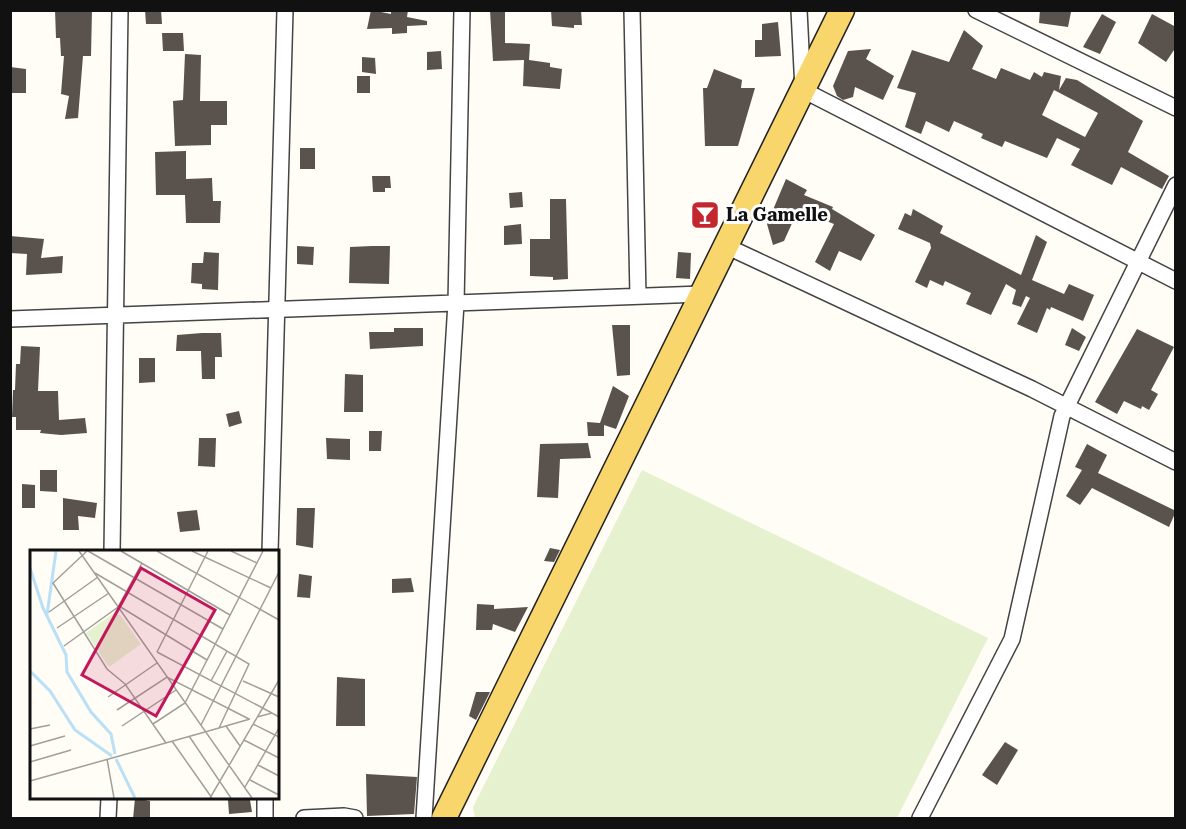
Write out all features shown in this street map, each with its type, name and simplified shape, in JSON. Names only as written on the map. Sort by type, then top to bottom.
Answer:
[{"type":"main road","points":[[444,819],[842,10]]},
{"type":"street","points":[[112,550],[120,10]]},
{"type":"street","points":[[270,550],[285,10]]},
{"type":"street","points":[[424,819],[456,303],[462,10]]},
{"type":"street","points":[[632,10],[638,296]]},
{"type":"street","points":[[799,10],[803,90],[1176,281]]},
{"type":"street","points":[[976,10],[1176,108]]},
{"type":"street","points":[[920,819],[1012,639],[1062,416],[1176,185]]},
{"type":"street","points":[[726,246],[1067,406],[1176,462]]},
{"type":"street","points":[[10,319],[702,294]]},
{"type":"street","points":[[108,819],[109,799]]},
{"type":"street","points":[[265,799],[265,819]]},
{"type":"street","points":[[304,819],[344,816],[355,819]]},
{"type":"green space","points":[[642,470],[988,638],[897,818],[475,818],[473,807]]},
{"type":"building","points":[[55,10],[92,10],[91,56],[83,56],[78,118],[65,119],[69,96],[61,94],[64,56],[61,56],[60,38],[56,38]]},
{"type":"building","points":[[145,10],[161,10],[162,24],[146,24]]},
{"type":"building","points":[[371,10],[391,14],[391,10],[408,10],[407,17],[427,21],[427,25],[407,26],[407,33],[392,34],[392,28],[367,29]]},
{"type":"building","points":[[490,10],[505,10],[505,43],[530,44],[529,60],[550,63],[550,67],[562,69],[560,89],[523,86],[524,60],[493,61]]},
{"type":"building","points":[[551,10],[581,10],[582,25],[574,25],[574,28],[552,26]]},
{"type":"building","points":[[1040,10],[1071,12],[1068,27],[1039,23]]},
{"type":"building","points":[[1102,14],[1116,22],[1100,54],[1083,47]]},
{"type":"building","points":[[1152,14],[1176,27],[1176,47],[1166,62],[1138,43]]},
{"type":"building","points":[[778,22],[781,56],[755,57],[755,40],[762,40],[762,24]]},
{"type":"building","points":[[964,30],[983,46],[972,69],[996,79],[1001,68],[1030,80],[1034,72],[1042,77],[1044,72],[1061,76],[1059,90],[1066,78],[1077,80],[1143,121],[1128,152],[1169,176],[1162,189],[1121,167],[1112,185],[1071,165],[1080,149],[1057,138],[1047,158],[1005,141],[1002,147],[981,138],[983,134],[954,121],[949,132],[926,121],[921,134],[905,127],[916,93],[897,88],[912,50],[949,62]],"holes":[[[1054,90],[1098,113],[1085,137],[1042,115]]]},
{"type":"building","points":[[162,33],[183,33],[184,51],[163,51]]},
{"type":"building","points":[[871,49],[866,59],[894,76],[883,100],[855,87],[853,97],[843,100],[837,96],[833,86],[848,51]]},
{"type":"building","points":[[441,51],[442,69],[427,70],[427,52]]},
{"type":"building","points":[[185,54],[201,55],[200,101],[227,101],[227,125],[211,125],[211,145],[175,146],[173,101],[183,100]]},
{"type":"building","points":[[362,57],[375,58],[376,74],[362,72]]},
{"type":"building","points":[[10,67],[26,69],[26,93],[10,93]]},
{"type":"building","points":[[714,69],[742,80],[741,88],[755,88],[738,146],[705,146],[703,88],[707,88]]},
{"type":"building","points":[[357,76],[370,76],[370,93],[357,93]]},
{"type":"building","points":[[300,148],[315,148],[315,169],[300,169]]},
{"type":"building","points":[[186,151],[186,179],[212,178],[213,201],[221,201],[220,223],[186,223],[185,195],[156,195],[155,152]]},
{"type":"building","points":[[372,176],[390,176],[391,188],[385,188],[385,192],[373,192]]},
{"type":"building","points":[[786,179],[807,190],[804,195],[833,207],[832,209],[875,235],[861,261],[839,251],[830,271],[815,262],[834,224],[798,210],[784,241],[773,245],[767,224]]},
{"type":"building","points":[[522,192],[523,207],[510,208],[509,193]]},
{"type":"building","points":[[550,199],[566,199],[568,279],[553,280],[553,277],[530,276],[530,239],[550,239]]},
{"type":"building","points":[[913,209],[943,226],[940,233],[1021,275],[1036,235],[1047,242],[1032,280],[1064,294],[1069,284],[1094,295],[1083,321],[1051,307],[1050,310],[1047,308],[1037,333],[1017,324],[1030,298],[1026,296],[1021,307],[1012,304],[1016,290],[1006,284],[991,315],[966,304],[971,293],[945,281],[943,286],[930,280],[927,288],[915,282],[931,248],[930,243],[898,229],[905,213],[911,216]]},
{"type":"building","points":[[521,224],[522,244],[504,245],[504,226]]},
{"type":"building","points":[[10,236],[44,239],[41,258],[63,256],[62,273],[26,275],[27,254],[10,253]]},
{"type":"building","points":[[297,246],[314,247],[313,265],[297,264]]},
{"type":"building","points":[[390,246],[389,284],[349,283],[350,247]]},
{"type":"building","points":[[204,252],[219,253],[218,290],[202,289],[202,284],[191,283],[192,263],[203,263]]},
{"type":"building","points":[[678,252],[691,253],[690,279],[676,278]]},
{"type":"building","points":[[612,325],[630,325],[630,375],[617,376]]},
{"type":"building","points":[[394,328],[423,328],[423,346],[370,349],[369,332],[394,332]]},
{"type":"building","points":[[1072,328],[1086,337],[1079,351],[1065,345]]},
{"type":"building","points":[[1137,329],[1174,347],[1151,390],[1158,394],[1149,410],[1124,401],[1117,414],[1095,402]]},
{"type":"building","points":[[221,333],[222,357],[215,357],[215,379],[202,379],[201,351],[176,351],[177,335]]},
{"type":"building","points":[[21,346],[40,347],[38,391],[58,391],[59,420],[85,418],[87,433],[61,435],[40,433],[41,430],[16,430],[16,417],[12,417],[13,390],[15,390],[16,364],[20,364]]},
{"type":"building","points":[[139,358],[155,358],[155,382],[139,383]]},
{"type":"building","points":[[345,374],[363,375],[363,412],[344,412]]},
{"type":"building","points":[[613,386],[629,396],[616,429],[604,425],[604,436],[588,436],[587,422],[600,423]]},
{"type":"building","points":[[239,411],[242,423],[229,427],[226,414]]},
{"type":"building","points":[[369,431],[382,431],[381,451],[369,451]]},
{"type":"building","points":[[199,438],[216,438],[215,467],[198,466]]},
{"type":"building","points":[[326,438],[350,439],[350,460],[327,459]]},
{"type":"building","points":[[588,443],[591,458],[560,459],[558,498],[537,497],[540,444]]},
{"type":"building","points":[[1087,444],[1107,455],[1098,473],[1176,511],[1169,527],[1092,488],[1080,505],[1066,496],[1082,470],[1075,467]]},
{"type":"building","points":[[40,470],[57,470],[57,492],[40,491]]},
{"type":"building","points":[[22,484],[35,485],[35,508],[22,508]]},
{"type":"building","points":[[63,498],[97,503],[95,518],[78,516],[79,530],[63,530]]},
{"type":"building","points":[[297,508],[315,508],[313,548],[296,545]]},
{"type":"building","points":[[197,510],[200,530],[180,532],[177,512]]},
{"type":"building","points":[[550,548],[560,550],[554,562],[544,561]]},
{"type":"building","points":[[299,574],[312,576],[310,598],[297,597]]},
{"type":"building","points":[[411,578],[414,592],[392,593],[392,579]]},
{"type":"building","points":[[477,604],[494,605],[494,609],[528,607],[515,632],[493,624],[492,630],[476,630]]},
{"type":"building","points":[[337,677],[365,679],[365,726],[336,726]]},
{"type":"building","points":[[476,692],[490,692],[476,720],[469,716]]},
{"type":"building","points":[[1005,742],[1018,750],[997,785],[982,775]]},
{"type":"building","points":[[366,774],[417,777],[414,814],[367,816]]},
{"type":"building","points":[[135,799],[150,801],[150,819],[133,819]]},
{"type":"building","points":[[228,800],[250,800],[252,812],[229,814]]},
{"type":"place","name":"La Gamelle","points":[[705,215]]}]
